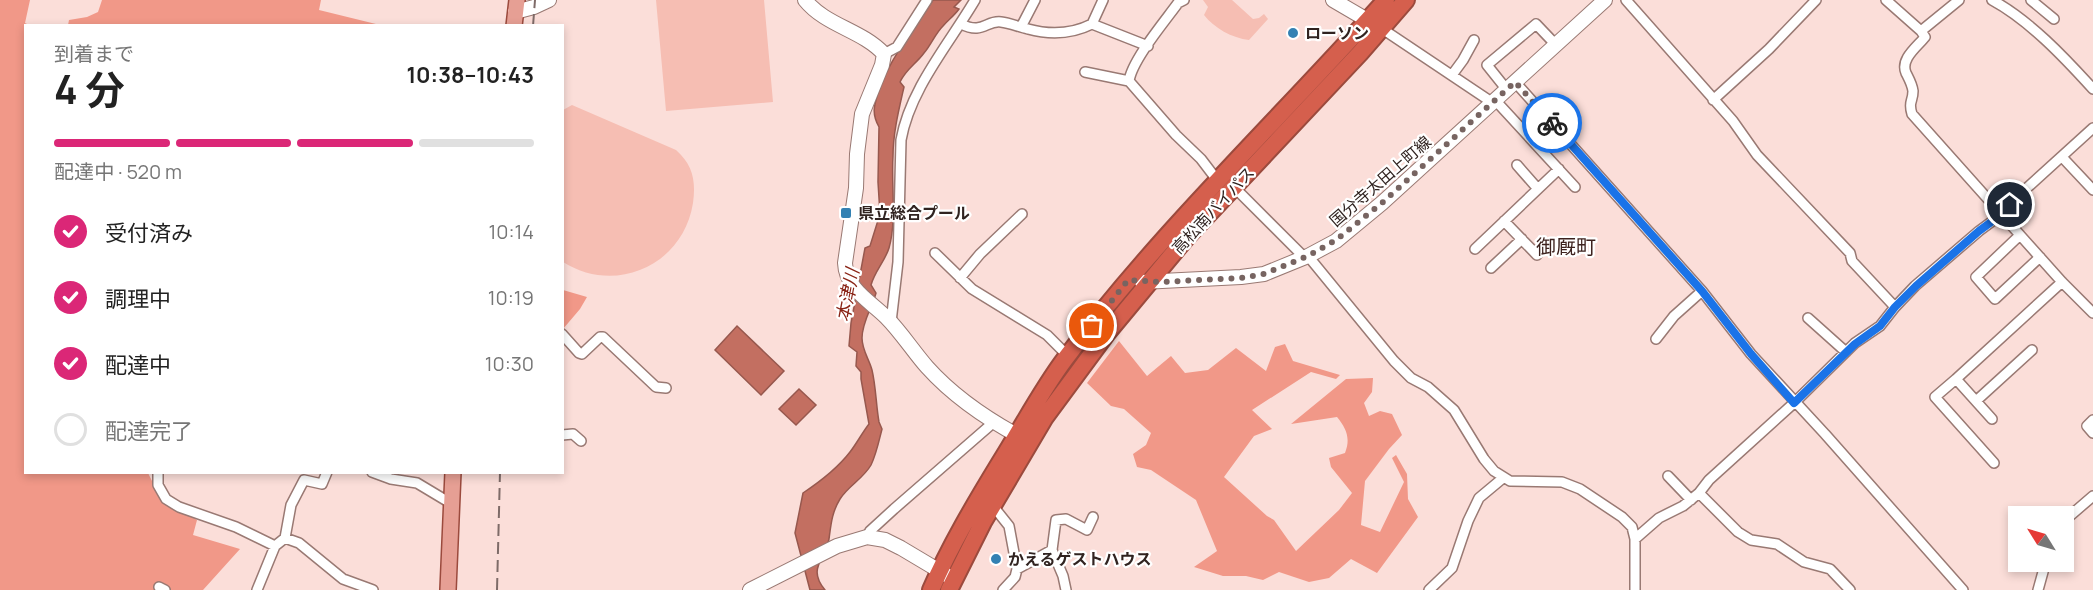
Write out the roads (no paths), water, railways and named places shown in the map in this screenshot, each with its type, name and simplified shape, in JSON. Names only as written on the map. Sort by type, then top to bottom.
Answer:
[{"type":"highway","name":"高松南バイパス","points":[[947,580],[981,494],[1024,439],[1045,417],[1148,282],[1374,25],[1386,0]]},
{"type":"highway","name":"高松南バイパス","points":[[931,590],[947,580],[993,506],[1024,439],[1068,356],[1128,280],[1217,180],[1374,25],[1406,0]]},
{"type":"main road","points":[[515,12],[549,0]]},
{"type":"main road","points":[[805,0],[819,14],[857,34],[884,54],[882,65],[862,114],[856,188],[845,263],[846,272],[855,289],[887,319],[939,379],[994,422],[1024,439]]},
{"type":"main road","points":[[1333,0],[1374,25]]},
{"type":"main road","name":"国分寺太田上町線","points":[[1128,280],[1148,282],[1241,278],[1264,274],[1306,257],[1336,240],[1382,203],[1605,0]]},
{"type":"main road","points":[[448,590],[453,474]]},
{"type":"main road","points":[[750,590],[837,546],[867,537],[885,540],[901,548],[947,580]]},
{"type":"street","points":[[884,54],[897,47],[927,0]]},
{"type":"street","points":[[887,319],[898,262],[901,140],[904,121],[932,68],[975,0]]},
{"type":"street","points":[[1021,27],[1035,0]]},
{"type":"street","points":[[961,24],[969,28],[984,28],[998,21],[1054,33],[1079,30],[1092,24],[1103,0]]},
{"type":"street","points":[[1626,0],[1733,121],[1757,155],[1850,253],[1852,261],[1895,307]]},
{"type":"street","points":[[1713,100],[1769,49],[1816,0]]},
{"type":"street","points":[[1886,0],[1925,37],[1905,60],[1904,70],[1911,82],[1913,93],[1909,105],[1912,114],[2093,314]]},
{"type":"street","points":[[1921,31],[1959,0]]},
{"type":"street","points":[[1992,0],[2042,38],[2093,89]]},
{"type":"street","points":[[1129,81],[1130,73],[1179,1]]},
{"type":"street","points":[[2033,1],[2054,19]]},
{"type":"street","points":[[1092,24],[1148,46]]},
{"type":"street","points":[[1556,45],[1536,24],[1487,65],[1511,86],[1702,291],[1751,354],[1963,590]]},
{"type":"street","points":[[1374,25],[1494,101],[1575,187]]},
{"type":"street","points":[[1452,75],[1474,40]]},
{"type":"street","points":[[1085,72],[1129,81],[1176,135],[1201,159],[1217,180]]},
{"type":"street","points":[[1635,539],[1659,518],[1683,506],[1699,493],[1709,480],[1846,352],[1880,326],[1895,307],[1979,231],[2002,214],[2018,196],[2093,128]]},
{"type":"street","points":[[2062,157],[2093,190]]},
{"type":"street","points":[[1517,165],[1538,189]]},
{"type":"street","points":[[1475,249],[1559,170]]},
{"type":"street","points":[[1234,186],[1306,257],[1394,361],[1411,378],[1428,387],[1454,410],[1494,471],[1503,478],[1518,482],[1562,482],[1580,489],[1622,517],[1632,527],[1635,539],[1635,590]]},
{"type":"street","points":[[960,278],[980,254],[1022,214]]},
{"type":"street","points":[[1504,221],[1537,255]]},
{"type":"street","points":[[2020,235],[1976,278],[1995,299],[2040,257]]},
{"type":"street","points":[[1491,268],[1522,239]]},
{"type":"street","points":[[935,253],[972,289],[1047,335],[1068,356]]},
{"type":"street","points":[[1994,463],[1935,397],[2062,282]]},
{"type":"street","points":[[1656,339],[1674,316],[1702,291]]},
{"type":"street","points":[[1808,318],[1846,352]]},
{"type":"street","points":[[564,336],[582,354],[600,337],[603,337],[656,387],[666,388]]},
{"type":"street","points":[[1976,401],[2032,350]]},
{"type":"street","points":[[1956,379],[1992,419]]},
{"type":"street","points":[[2093,420],[2087,426],[2093,433]]},
{"type":"street","points":[[867,537],[870,531],[894,509],[994,422]]},
{"type":"street","points":[[564,435],[573,434],[581,441]]},
{"type":"street","points":[[158,474],[158,485],[166,499],[179,507],[236,527],[275,546]]},
{"type":"street","points":[[257,590],[275,546],[285,538],[291,505],[304,480],[322,484],[326,474]]},
{"type":"street","points":[[377,474],[391,479],[398,476],[417,483],[452,504]]},
{"type":"street","points":[[1668,476],[1690,500]]},
{"type":"street","points":[[1429,590],[1452,568],[1467,521],[1479,498],[1503,478]]},
{"type":"street","points":[[1699,493],[1738,532],[1751,540],[1777,544],[1804,562],[1830,569],[1850,590]]},
{"type":"street","points":[[2074,513],[2092,498]]},
{"type":"street","points":[[993,506],[1009,526],[1017,570],[1015,577],[1003,590]]},
{"type":"street","points":[[1066,590],[1052,550],[1056,520],[1066,519],[1087,530],[1093,517]]},
{"type":"street","points":[[285,538],[299,543],[343,579],[373,590]]},
{"type":"street","points":[[1017,570],[1052,550]]},
{"type":"street","points":[[2038,590],[2043,572]]},
{"type":"railway","points":[[533,24],[535,0]]},
{"type":"railway","points":[[497,590],[500,474]]},
{"type":"place","name":"ローソン","points":[[1293,33]]},
{"type":"place","name":"県立総合プール","points":[[846,213]]},
{"type":"place","name":"かえるゲストハウス","points":[[996,559]]},
{"type":"district","name":"御厩町","points":[[1566,246]]},
{"type":"water label","name":"本津川","points":[[847,295]]}]
